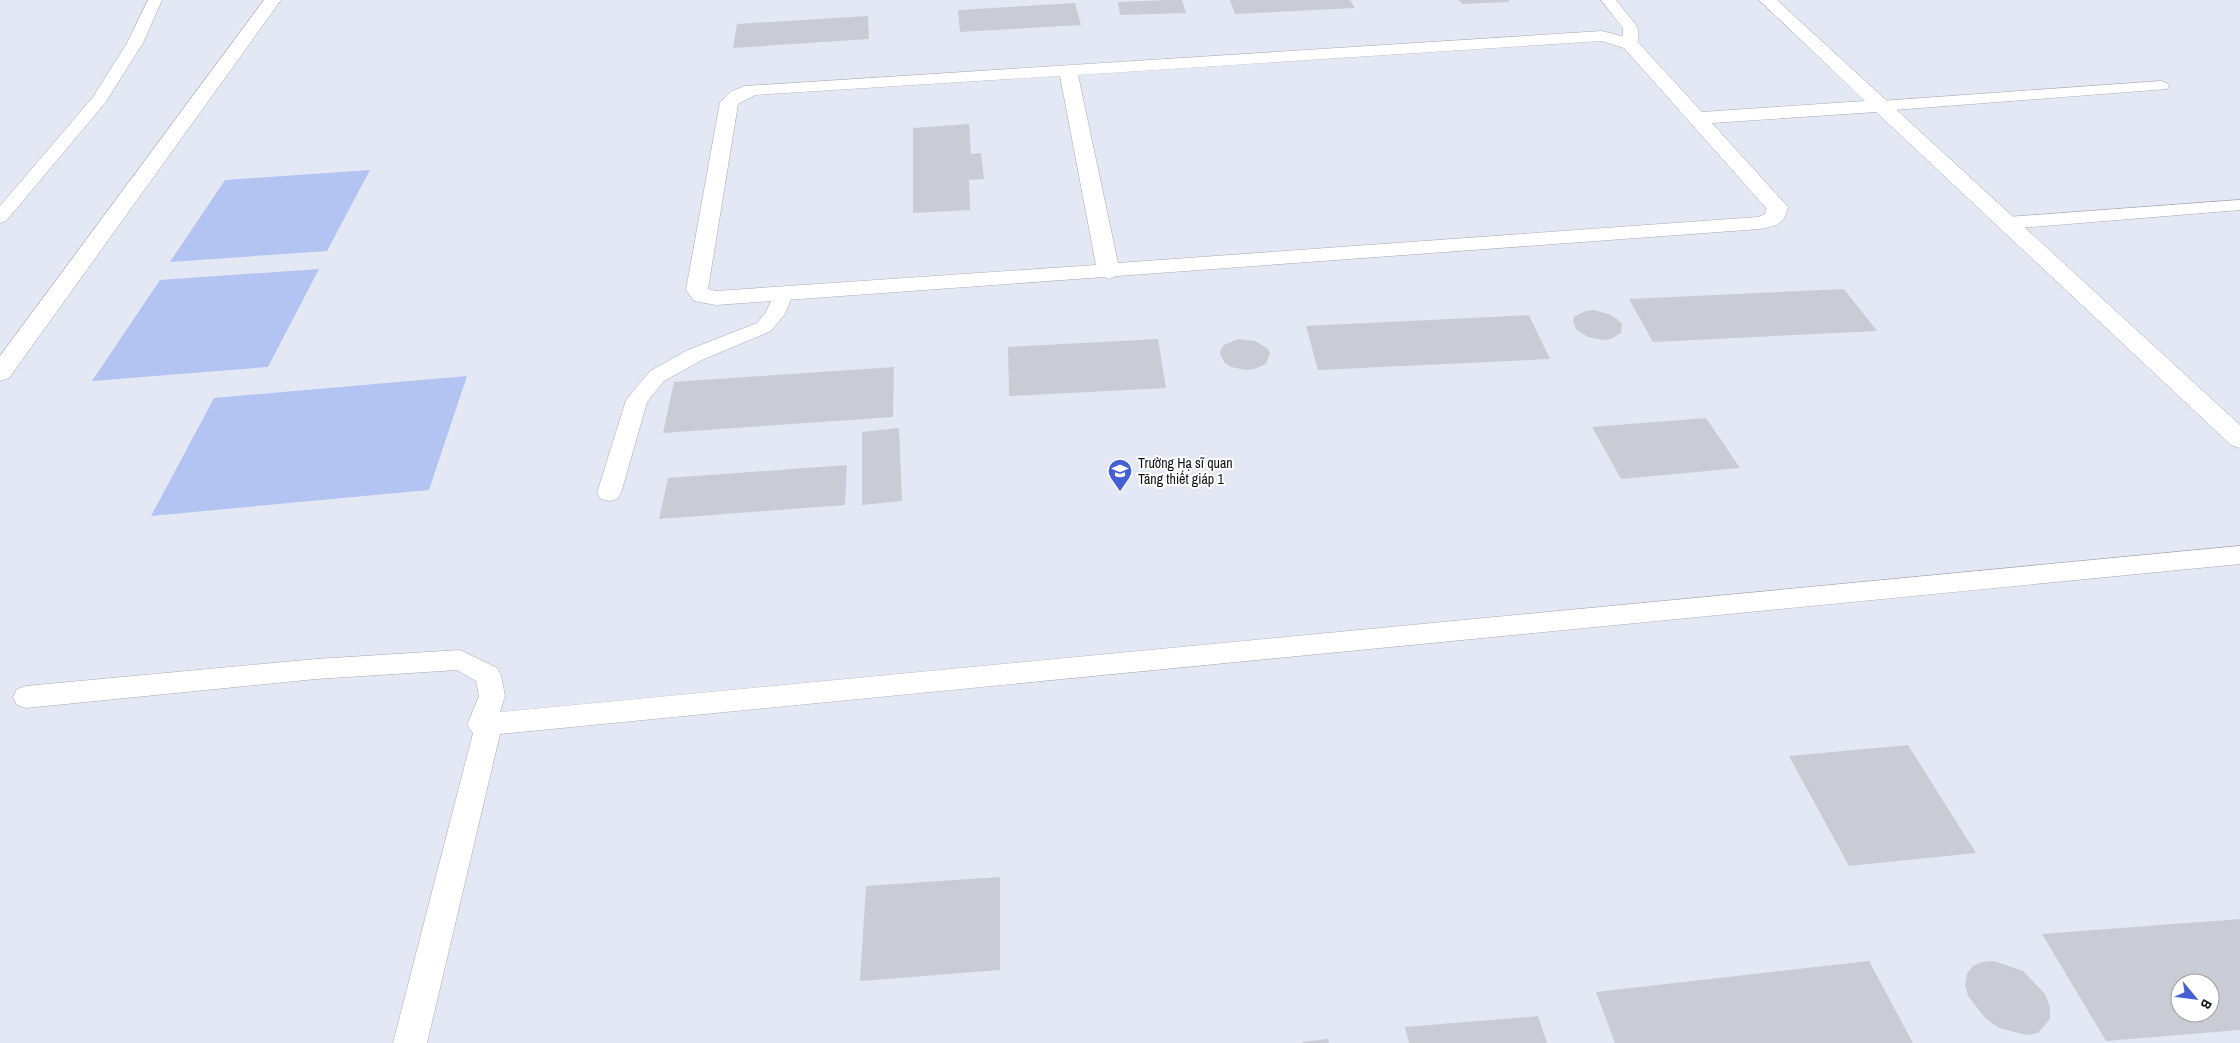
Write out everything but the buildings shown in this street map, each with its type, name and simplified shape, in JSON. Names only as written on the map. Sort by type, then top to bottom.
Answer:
[{"type":"street","points":[[0,373],[273,0]]},
{"type":"street","points":[[1767,0],[2240,439]]},
{"type":"street","points":[[1602,36],[1618,39],[1630,44],[1776,207],[1776,218],[1760,223],[1109,272],[783,294],[716,298],[702,296],[696,290],[729,102],[739,95],[752,90],[1602,36]]},
{"type":"street","points":[[1068,70],[1109,272]]},
{"type":"street","points":[[1698,118],[1881,106]]},
{"type":"lane","points":[[0,217],[99,100],[135,43],[155,0]]},
{"type":"lane","points":[[1608,0],[1631,28],[1630,44]]},
{"type":"lane","points":[[1881,106],[2161,86]]},
{"type":"lane","points":[[2007,223],[2240,205]]},
{"type":"lane","points":[[609,493],[637,400],[656,376],[695,355],[764,327],[774,314],[783,294]]},
{"type":"lane","points":[[26,697],[316,669],[460,660],[488,675],[492,696],[481,725],[2240,555]]},
{"type":"lane","points":[[410,1043],[489,724]]},
{"type":"shaded area","name":"Trường Hạ sĩ quan Tăng thiết giáp 1","points":[[0,0],[2240,0],[2240,1043],[0,1043]]},
{"type":"water","points":[[370,170],[327,251],[170,262],[225,180]]},
{"type":"water","points":[[319,269],[268,367],[92,381],[160,280]]},
{"type":"water","points":[[467,376],[429,490],[151,516],[214,398]]},
{"type":"place","name":"Trường Hạ sĩ quan Tăng thiết giáp 1","points":[[1120,492]]}]
